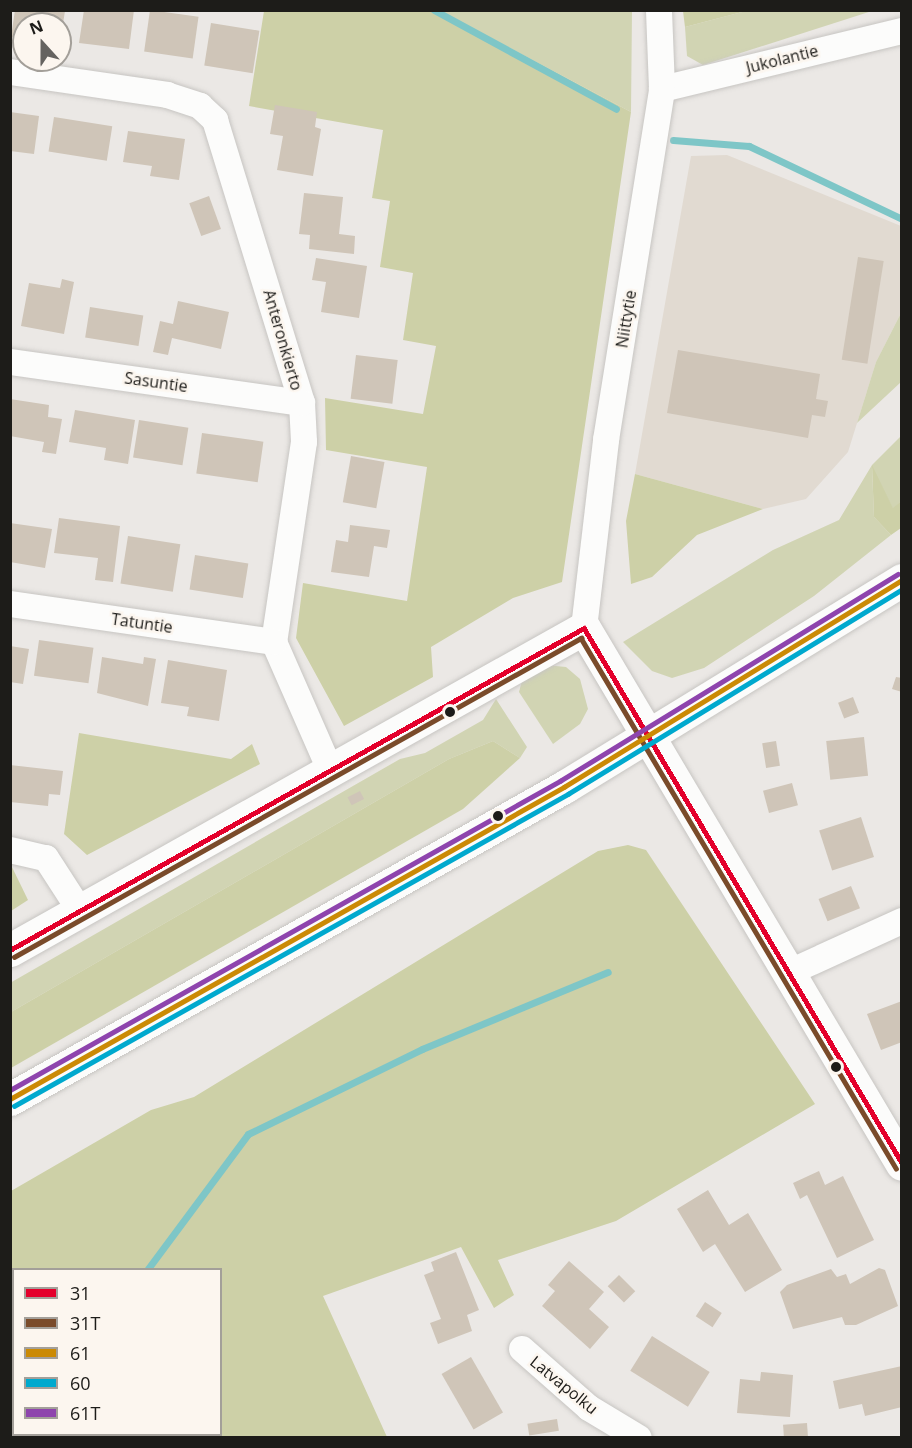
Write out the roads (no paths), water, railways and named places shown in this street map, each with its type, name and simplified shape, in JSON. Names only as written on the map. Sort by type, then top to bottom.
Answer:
[{"type":"street","name":"Niittytie","points":[[584,628],[606,440],[662,89],[659,10]]},
{"type":"street","name":"Jukolantie","points":[[662,89],[902,31]]},
{"type":"street","name":"Anteronkierto","points":[[10,72],[167,95],[200,105],[215,120],[302,403],[304,442],[274,642]]},
{"type":"street","name":"Sasuntie","points":[[10,362],[302,403]]},
{"type":"street","points":[[10,1100],[645,738],[902,580]]},
{"type":"street","name":"Tatuntie","points":[[10,604],[274,642]]},
{"type":"street","points":[[10,950],[329,767],[584,628],[645,738],[790,972],[902,1164]]},
{"type":"street","points":[[274,642],[329,767]]},
{"type":"street","points":[[10,850],[46,858],[79,909]]},
{"type":"street","points":[[790,972],[902,921]]},
{"type":"street","name":"Latvapolku","points":[[522,1349],[590,1408],[639,1437]]},
{"type":"waterway","points":[[434,10],[616,109]]},
{"type":"waterway","points":[[673,140],[749,146],[902,219]]},
{"type":"waterway","points":[[148,1268],[248,1134],[422,1049],[608,972]]}]
